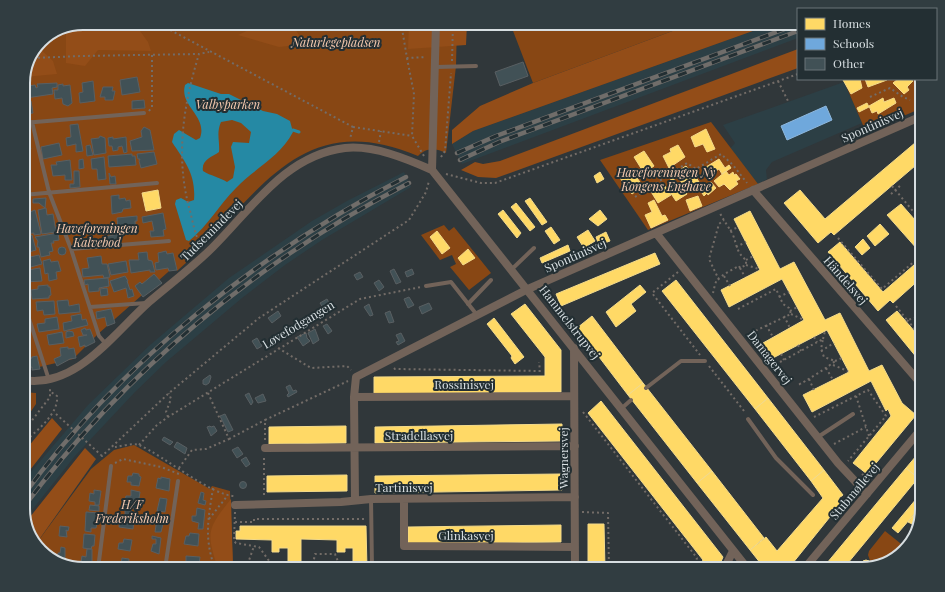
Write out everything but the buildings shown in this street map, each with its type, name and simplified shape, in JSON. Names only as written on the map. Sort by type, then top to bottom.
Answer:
[{"type":"street","points":[[432,170],[436,30]]},
{"type":"street","name":"Spontinisvej","points":[[358,376],[528,289],[915,119]]},
{"type":"street","name":"Tudsemindevej","points":[[30,380],[50,380],[77,368],[106,344],[148,303],[206,255],[273,183],[288,170],[325,152],[346,148],[377,151],[403,158],[432,170]]},
{"type":"street","name":"Hammelstrupvej","points":[[432,170],[528,289],[742,562]]},
{"type":"street","name":"Händelsvej","points":[[753,190],[915,377]]},
{"type":"street","name":"Damagervej","points":[[656,233],[847,473],[867,494]]},
{"type":"street","name":"Wagnersvej","points":[[574,348],[575,562]]},
{"type":"street","points":[[355,500],[354,397],[356,377],[358,376]]},
{"type":"street","name":"Rossinisvej","points":[[354,397],[574,399]]},
{"type":"street","name":"Stubmøllevej","points":[[810,562],[915,436]]},
{"type":"street","name":"Stradellasvej","points":[[264,448],[574,446]]},
{"type":"street","name":"Tartinisvej","points":[[235,505],[264,499],[341,502],[371,499],[575,497]]},
{"type":"street","name":"Glinkasvej","points":[[404,499],[404,546],[575,547]]},
{"type":"street","points":[[728,562],[733,551]]},
{"type":"lane","points":[[436,67],[476,66]]},
{"type":"lane","points":[[106,344],[99,336],[71,249],[49,192],[32,122],[144,113]]},
{"type":"lane","points":[[30,194],[157,183]]},
{"type":"lane","points":[[71,249],[169,241]]},
{"type":"lane","points":[[512,269],[534,248]]},
{"type":"lane","points":[[468,304],[492,280]]},
{"type":"lane","points":[[426,286],[451,282],[477,315]]},
{"type":"lane","points":[[90,308],[148,303]]},
{"type":"lane","points":[[30,321],[50,380]]},
{"type":"lane","points":[[646,388],[681,361],[705,361]]},
{"type":"lane","points":[[622,408],[632,400]]},
{"type":"lane","points":[[818,437],[853,414]]},
{"type":"lane","points":[[748,419],[776,458],[813,495]]},
{"type":"lane","points":[[99,562],[111,466]]},
{"type":"lane","points":[[166,562],[178,481]]},
{"type":"lane","points":[[371,499],[372,562]]},
{"type":"path","points":[[170,30],[353,127],[412,136]]},
{"type":"path","points":[[402,30],[414,94],[412,136],[424,157]]},
{"type":"path","points":[[53,413],[56,414],[102,456],[114,447],[169,394],[259,318],[409,220],[426,192],[432,170],[445,150],[452,66],[453,30]]},
{"type":"path","points":[[36,58],[198,54],[210,52]]},
{"type":"path","points":[[197,237],[186,199],[181,160],[185,107],[198,54]]},
{"type":"path","points":[[144,113],[152,107],[152,55]]},
{"type":"path","points":[[407,58],[436,57]]},
{"type":"path","points":[[432,170],[481,183],[495,183],[797,74]]},
{"type":"path","points":[[778,82],[788,102]]},
{"type":"path","points":[[870,97],[890,88],[910,100]]},
{"type":"path","points":[[346,148],[353,127]]},
{"type":"path","points":[[635,197],[687,163],[696,169],[722,154],[733,164],[753,190]]},
{"type":"path","points":[[890,194],[901,185]]},
{"type":"path","points":[[892,186],[915,214]]},
{"type":"path","points":[[717,206],[740,255],[746,260]]},
{"type":"path","points":[[718,280],[709,259],[719,224],[724,220]]},
{"type":"path","points":[[730,231],[738,227]]},
{"type":"path","points":[[838,238],[882,289],[915,262]]},
{"type":"path","points":[[736,247],[746,242]]},
{"type":"path","points":[[746,260],[753,256]]},
{"type":"path","points":[[746,260],[746,265]]},
{"type":"path","points":[[707,297],[713,292],[718,280],[728,271],[739,266],[740,268],[746,265],[759,269]]},
{"type":"path","points":[[683,268],[652,293],[744,411]]},
{"type":"path","points":[[740,268],[746,277]]},
{"type":"path","points":[[724,276],[730,286]]},
{"type":"path","name":"Løvefodgangen","points":[[139,445],[157,425],[168,417],[360,299],[426,286]]},
{"type":"path","points":[[738,309],[776,289],[782,304],[790,311],[791,314]]},
{"type":"path","points":[[780,298],[789,292]]},
{"type":"path","points":[[896,306],[915,329]]},
{"type":"path","points":[[790,311],[797,307]]},
{"type":"path","points":[[755,331],[791,314],[804,320]]},
{"type":"path","points":[[784,316],[790,328]]},
{"type":"path","points":[[907,320],[915,318]]},
{"type":"path","points":[[766,325],[773,337]]},
{"type":"path","points":[[825,331],[821,351],[824,357],[835,361]]},
{"type":"path","points":[[814,337],[817,342]]},
{"type":"path","points":[[780,362],[823,339]]},
{"type":"path","points":[[821,351],[834,343]]},
{"type":"path","points":[[798,345],[801,351]]},
{"type":"path","points":[[178,468],[192,450],[206,449],[229,439],[265,420],[358,376],[347,366],[311,368],[278,348]]},
{"type":"path","points":[[781,354],[784,360]]},
{"type":"path","points":[[798,386],[809,380],[816,372],[833,365],[835,361],[842,358]]},
{"type":"path","points":[[389,360],[395,369],[540,370],[539,362]]},
{"type":"path","points":[[833,365],[848,371]]},
{"type":"path","points":[[826,368],[833,380]]},
{"type":"path","points":[[30,423],[50,397],[50,380]]},
{"type":"path","points":[[809,380],[814,390]]},
{"type":"path","points":[[30,437],[53,413],[57,396],[51,392]]},
{"type":"path","points":[[208,393],[229,439]]},
{"type":"path","points":[[168,417],[166,412],[171,399],[169,394]]},
{"type":"path","points":[[856,396],[869,436]]},
{"type":"path","points":[[574,399],[697,558],[696,562]]},
{"type":"path","points":[[814,417],[839,450]]},
{"type":"path","points":[[257,495],[264,499],[265,420]]},
{"type":"path","points":[[834,444],[866,427]]},
{"type":"path","points":[[114,447],[139,445],[213,488],[228,495],[238,496]]},
{"type":"path","points":[[844,455],[848,461]]},
{"type":"path","points":[[111,466],[123,459],[161,467],[179,474]]},
{"type":"path","points":[[859,472],[875,484]]},
{"type":"path","points":[[213,488],[207,537],[213,562]]},
{"type":"path","points":[[208,520],[228,495]]},
{"type":"path","points":[[232,496],[235,505],[234,541],[236,543],[259,547],[270,562]]},
{"type":"path","points":[[575,512],[608,513],[609,562]]},
{"type":"path","points":[[235,522],[254,522],[254,519],[371,519]]},
{"type":"path","points":[[248,562],[254,546]]},
{"type":"path","points":[[313,562],[315,554],[319,553],[335,554],[338,562]]},
{"type":"shaded area","points":[[249,30],[296,30],[305,44],[279,47],[238,35]]},
{"type":"shaded area","points":[[409,30],[467,30],[466,45],[408,49]]},
{"type":"shaded area","points":[[675,30],[755,30],[473,131],[452,144],[452,130],[480,106],[533,83]]},
{"type":"shaded area","points":[[755,30],[797,30],[797,38],[462,164],[452,144],[473,131]]},
{"type":"shaded area","points":[[73,31],[140,31],[148,42],[151,51],[98,50],[85,66],[66,63],[66,33]]},
{"type":"shaded area","points":[[797,49],[797,68],[496,178],[478,177],[461,170],[475,162],[483,164],[500,161]]},
{"type":"shaded area","points":[[42,50],[53,61],[57,74],[31,76],[35,60]]},
{"type":"shaded area","points":[[844,82],[862,123],[772,162],[766,170],[767,179],[754,186],[727,152],[735,143],[723,125]]},
{"type":"shaded area","points":[[404,172],[411,187],[322,240],[285,265],[242,298],[166,362],[135,392],[75,456],[30,513],[30,473],[88,405],[150,345],[229,278],[312,221]]},
{"type":"shaded area","points":[[52,418],[62,429],[30,470],[30,445]]},
{"type":"shaded area","points":[[85,448],[96,459],[40,539],[35,532],[31,516]]},
{"type":"shaded area","points":[[231,499],[233,562],[216,562],[212,547],[211,531],[217,517]]},
{"type":"green space","name":"Valbyparken","points":[[83,30],[457,30],[456,66],[446,153],[432,149],[421,153],[418,156],[376,143],[340,142],[309,152],[281,168],[256,191],[177,271],[176,265],[98,334],[73,359],[39,367],[30,366],[30,80],[35,60],[48,43],[63,34]]},
{"type":"green space","points":[[513,30],[675,30],[533,83]]},
{"type":"green space","points":[[843,80],[915,80],[915,111],[866,132]]},
{"type":"green space","name":"Haveforeningen Ny Kongens Enghave","points":[[711,122],[758,184],[648,230],[600,160]]},
{"type":"green space","points":[[444,225],[449,231],[454,227],[491,273],[469,290],[450,267],[456,264],[452,255],[440,260],[421,235]]},
{"type":"green space","points":[[30,393],[36,393],[36,404],[30,413]]},
{"type":"green space","name":"H/F Frederiksholm","points":[[134,445],[210,489],[212,486],[230,491],[233,562],[76,562],[63,558],[51,551],[40,539],[91,469],[114,450]]},
{"type":"green space","points":[[885,531],[901,544],[888,555],[870,562],[868,555],[869,551]]},
{"type":"water","points":[[188,83],[221,94],[229,94],[263,111],[277,114],[290,121],[293,132],[288,141],[236,188],[202,229],[189,241],[186,240],[175,204],[176,200],[181,198],[188,202],[194,200],[193,183],[189,169],[172,142],[174,134],[179,130],[196,140],[200,138],[201,130],[200,123],[186,99],[184,92],[185,85]],"holes":[[[232,120],[241,123],[251,132],[249,143],[233,142],[231,147],[235,167],[233,178],[227,182],[203,171],[205,161],[219,152],[218,133],[221,122]]]},
{"type":"waterway","points":[[293,130],[299,132]]},
{"type":"railway","points":[[457,153],[496,136],[782,30]]},
{"type":"railway","points":[[460,160],[499,142],[797,31]]},
{"type":"railway","points":[[30,487],[61,447],[103,400],[148,356],[196,314],[246,275],[298,239],[352,206],[406,177]]},
{"type":"railway","points":[[30,499],[63,458],[105,410],[150,365],[198,323],[247,284],[299,247],[353,213],[409,183]]},
{"type":"park label","name":"Naturlegepladsen","points":[[336,42]]},
{"type":"park label","name":"Haveforeningen Kalvebod","points":[[97,235]]}]
